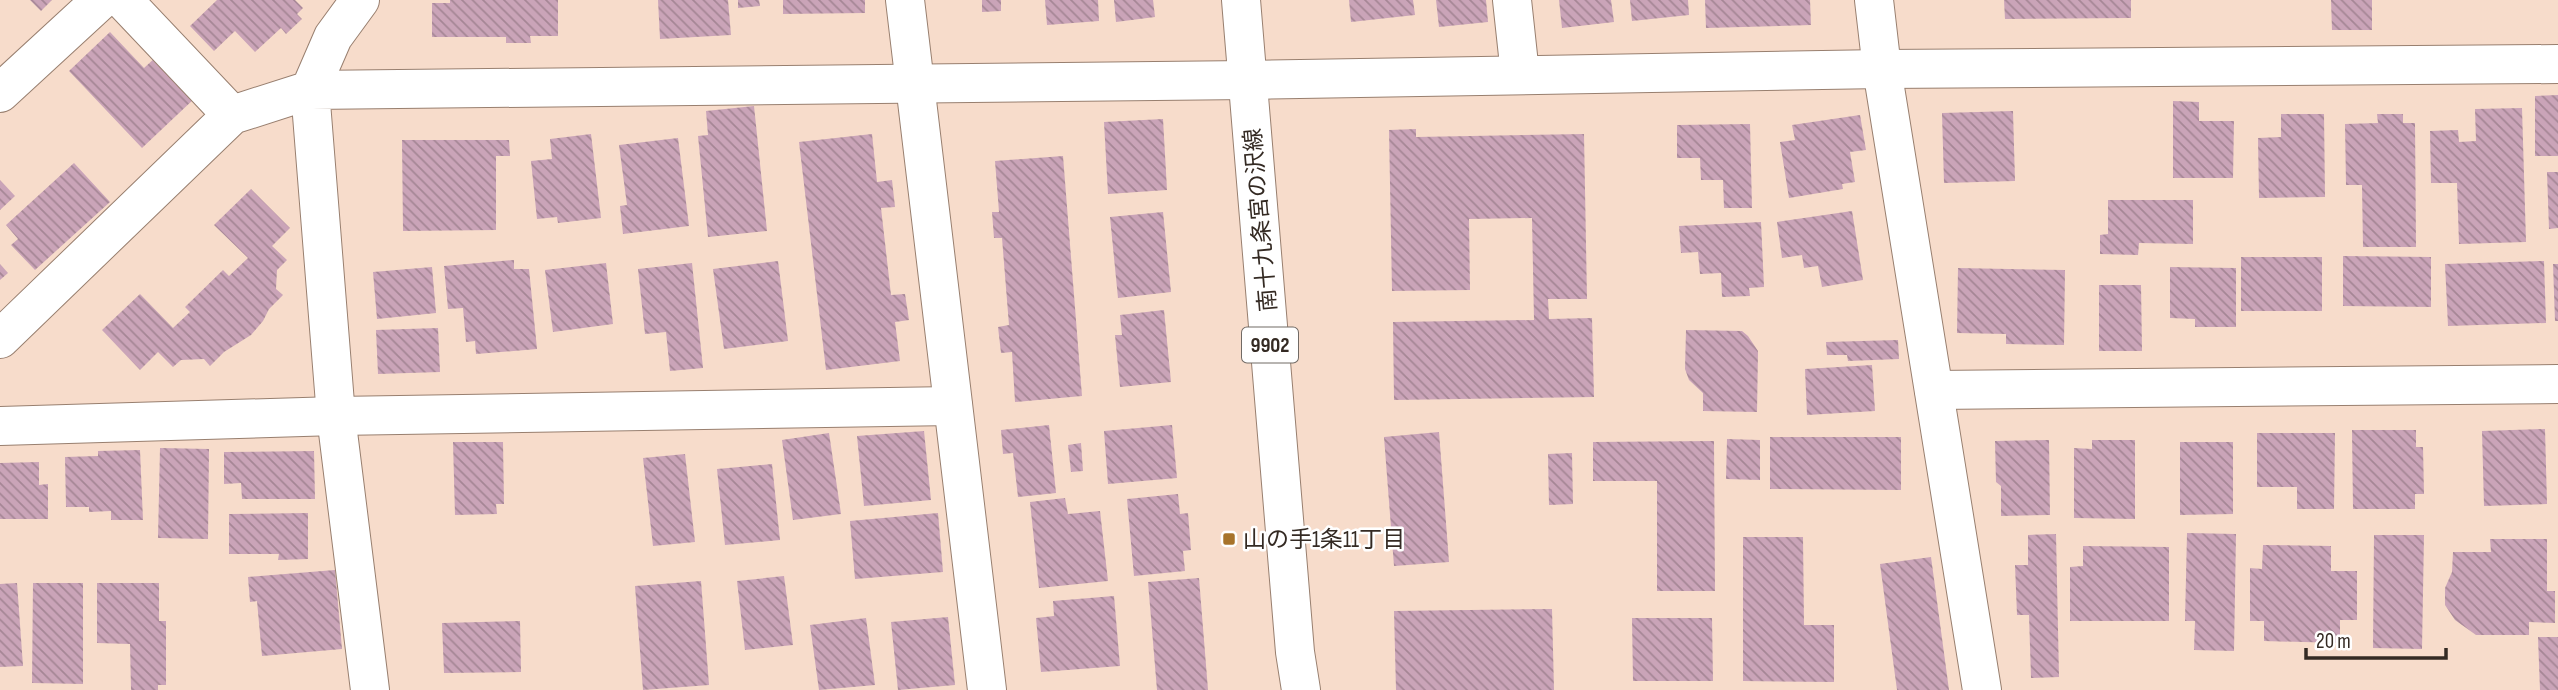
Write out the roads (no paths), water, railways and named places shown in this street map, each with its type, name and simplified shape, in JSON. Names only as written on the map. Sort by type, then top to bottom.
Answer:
[{"type":"street","points":[[0,93],[101,0]]},
{"type":"street","points":[[123,0],[232,115]]},
{"type":"street","points":[[360,0],[333,37],[310,90],[336,416],[370,690]]},
{"type":"street","points":[[905,0],[986,690]]},
{"type":"street","name":"南十九条宮の沢線","points":[[1241,0],[1295,652],[1301,690]]},
{"type":"street","points":[[1512,0],[1520,74]]},
{"type":"street","points":[[1874,0],[1881,69],[1982,690]]},
{"type":"street","points":[[0,338],[232,115],[310,90],[1248,80],[1881,69],[2558,64]]},
{"type":"street","points":[[1934,390],[2558,384]]},
{"type":"street","points":[[0,426],[336,416],[953,406]]},
{"type":"place","name":"山の手1条11丁目","points":[[1229,539]]}]
